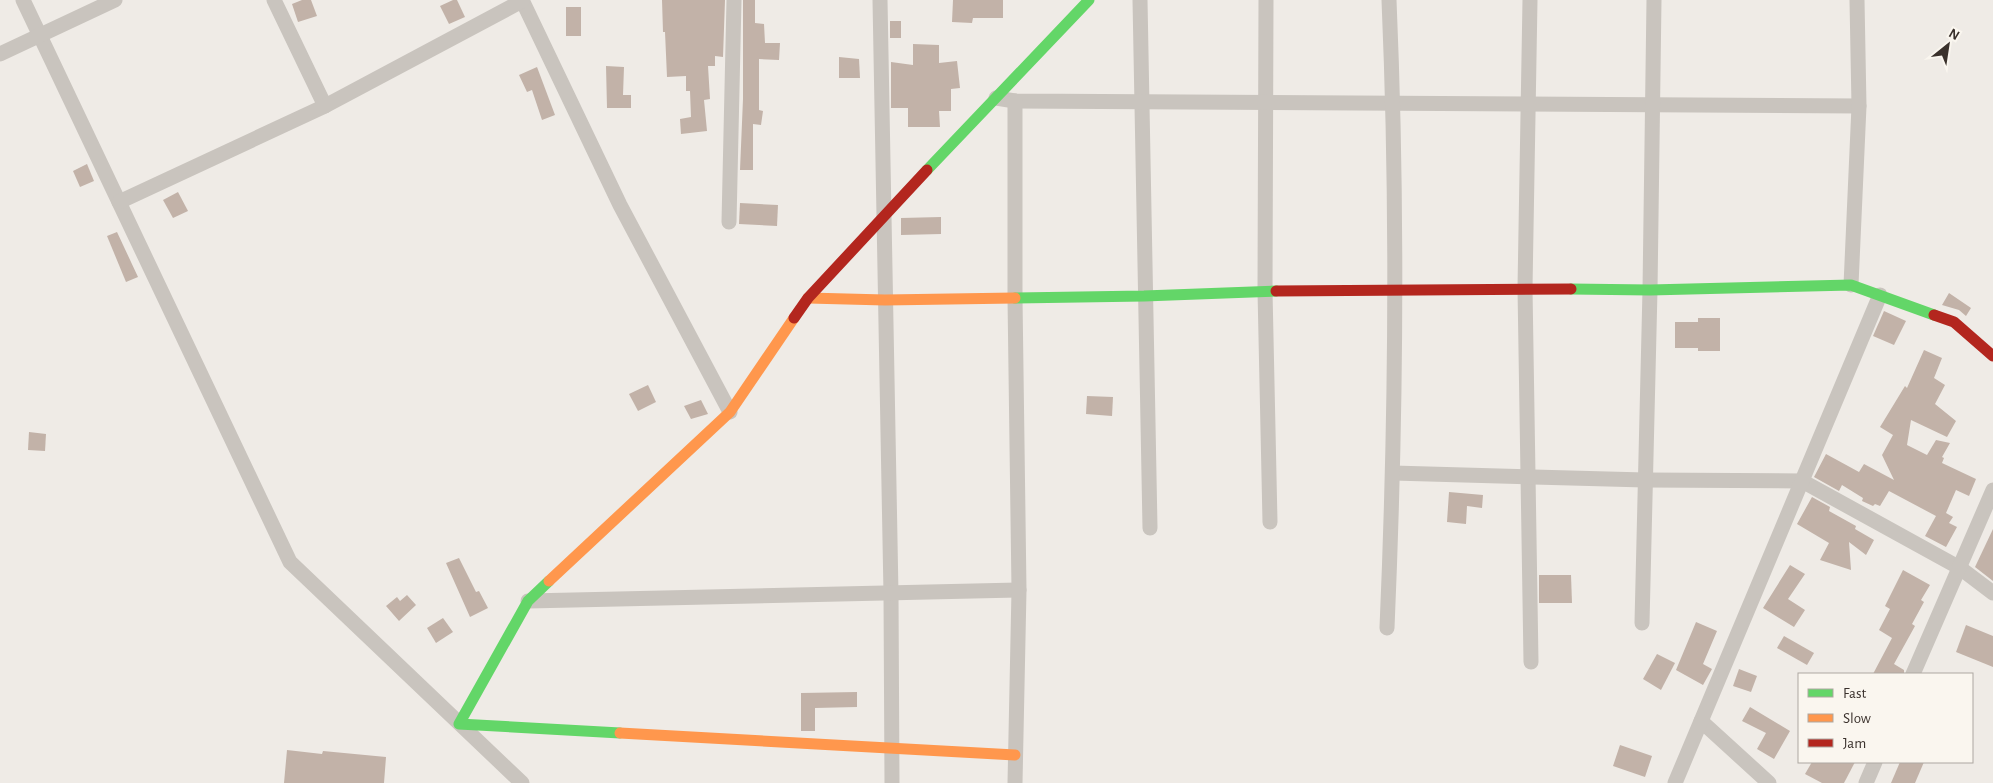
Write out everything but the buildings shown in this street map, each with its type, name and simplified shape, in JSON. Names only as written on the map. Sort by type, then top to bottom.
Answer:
[{"type":"street","points":[[23,0],[290,562],[522,783]]},
{"type":"street","points":[[0,54],[115,0]]},
{"type":"street","points":[[274,0],[325,106]]},
{"type":"street","points":[[119,202],[325,106],[522,0],[620,205],[730,412]]},
{"type":"street","points":[[729,222],[734,0]]},
{"type":"street","points":[[880,0],[891,594],[892,783]]},
{"type":"street","points":[[459,724],[528,601],[730,412],[808,298],[884,215],[1089,0]]},
{"type":"street","points":[[1140,0],[1144,296],[1150,528]]},
{"type":"street","points":[[1266,0],[1265,291],[1270,522]]},
{"type":"street","points":[[1387,628],[1393,473],[1394,290],[1393,104],[1389,0]]},
{"type":"street","points":[[1530,0],[1525,288],[1531,662]]},
{"type":"street","points":[[1642,623],[1650,290],[1654,0]]},
{"type":"street","points":[[1851,285],[1859,106],[1857,0]]},
{"type":"street","points":[[996,98],[1015,101],[1141,100],[1265,103],[1859,106]]},
{"type":"street","points":[[1014,783],[1019,590],[1015,298],[1015,101]]},
{"type":"street","points":[[808,298],[885,300],[1144,296],[1265,291],[1525,288],[1650,290],[1851,285],[1954,322],[1993,356]]},
{"type":"street","points":[[1675,783],[1880,295]]},
{"type":"street","points":[[1393,473],[1645,480],[1802,481],[1960,568],[1993,592]]},
{"type":"street","points":[[1914,673],[1993,490]]},
{"type":"street","points":[[528,601],[1019,590]]},
{"type":"street","points":[[1701,721],[1769,783]]},
{"type":"street","points":[[459,724],[1015,754]]},
{"type":"street","points":[[1866,783],[1875,763]]},
{"type":"traffic: fast","points":[[927,170],[1089,0]]},
{"type":"traffic: fast","points":[[1571,289],[1650,290],[1851,285],[1934,315]]},
{"type":"traffic: fast","points":[[1015,298],[1276,291]]},
{"type":"traffic: fast","points":[[549,581],[528,601],[459,724],[620,733]]},
{"type":"traffic: slow","points":[[808,298],[885,300],[1015,298]]},
{"type":"traffic: slow","points":[[549,581],[730,412],[794,318]]},
{"type":"traffic: slow","points":[[620,733],[1015,755]]},
{"type":"traffic: jam","points":[[794,318],[808,298],[927,170]]},
{"type":"traffic: jam","points":[[1276,291],[1571,289]]},
{"type":"traffic: jam","points":[[1934,315],[1954,322],[1993,356]]}]
